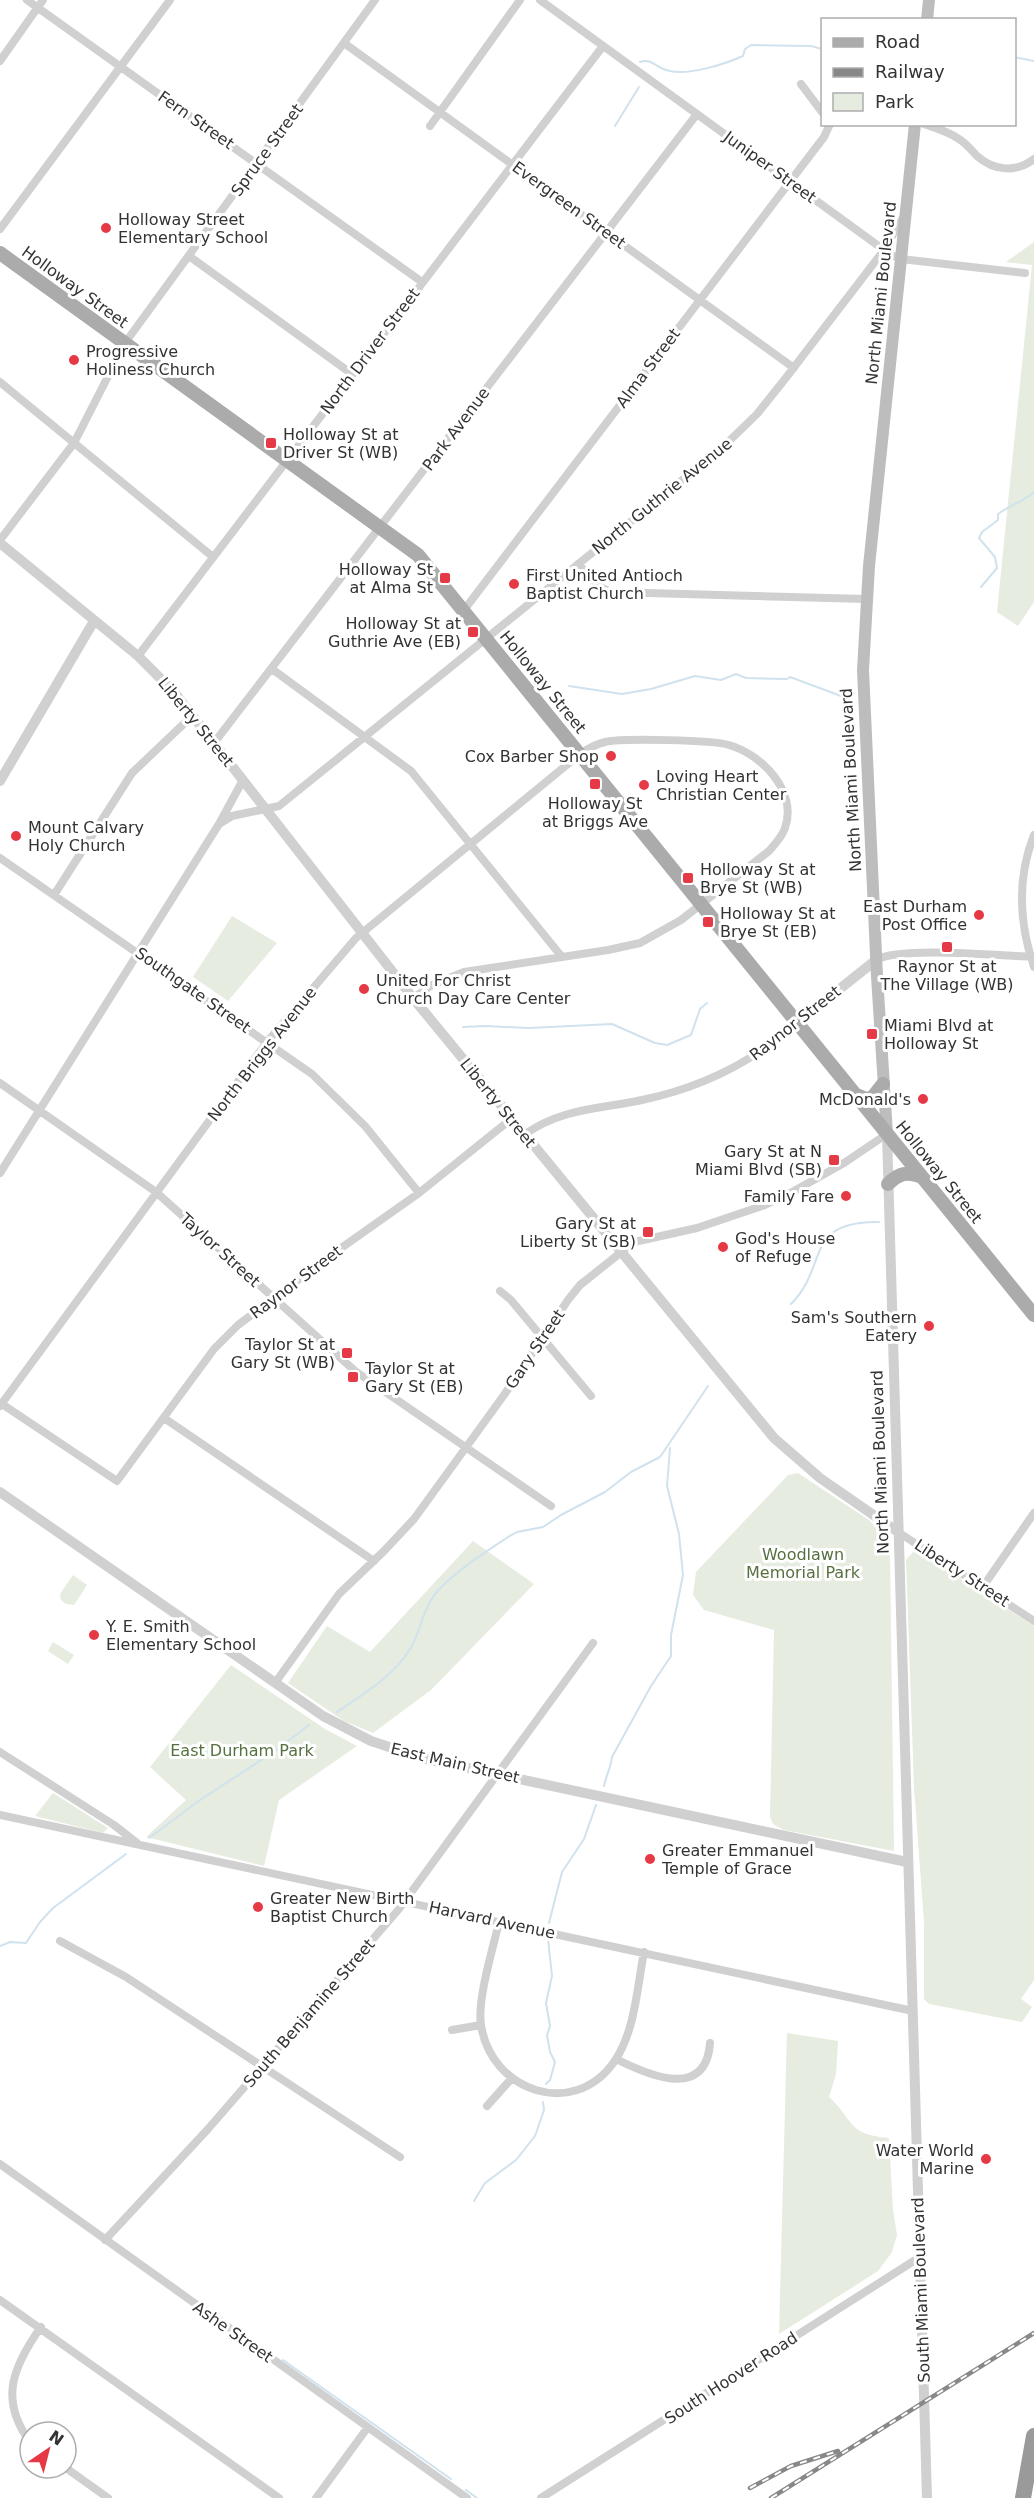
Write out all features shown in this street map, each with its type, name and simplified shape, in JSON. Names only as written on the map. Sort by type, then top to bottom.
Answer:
[{"type":"highway","points":[[1023,2498],[1034,2436]]},
{"type":"main road","points":[[927,18],[928,0]]},
{"type":"main road","name":"North Miami Boulevard","points":[[887,1134],[863,687],[866,599],[915,126]]},
{"type":"main road","name":"Holloway Street","points":[[0,253],[418,555],[1034,1315]]},
{"type":"main road","points":[[853,1094],[866,1099],[872,1098],[883,1084]]},
{"type":"main road","points":[[888,1184],[900,1174],[909,1173],[922,1177]]},
{"type":"street","name":"Fern Street","points":[[27,0],[40,4],[121,67],[422,282]]},
{"type":"street","points":[[0,229],[170,0]]},
{"type":"street","name":"Spruce Street","points":[[0,542],[74,443],[125,343],[375,0]]},
{"type":"street","points":[[430,126],[520,0]]},
{"type":"street","name":"Juniper Street","points":[[540,0],[884,250],[901,259],[1025,273]]},
{"type":"street","points":[[0,61],[40,4]]},
{"type":"street","name":"Evergreen Street","points":[[344,43],[794,368]]},
{"type":"street","name":"North Driver Street","points":[[138,656],[603,46]]},
{"type":"street","points":[[801,84],[821,111]]},
{"type":"street","name":"Park Avenue","points":[[214,743],[697,114]]},
{"type":"street","name":"Alma Street","points":[[464,610],[824,137],[829,126]]},
{"type":"street","points":[[930,126],[950,133],[992,166],[1018,168],[1034,159]]},
{"type":"street","name":"North Guthrie Avenue","points":[[219,824],[232,816],[279,806],[729,441],[757,414],[794,368],[884,250],[906,213]]},
{"type":"street","points":[[189,256],[352,374]]},
{"type":"street","points":[[0,382],[213,557]]},
{"type":"street","name":"Liberty Street","points":[[0,542],[138,656],[174,692],[413,998],[774,1438],[820,1478],[1034,1621]]},
{"type":"street","points":[[578,564],[600,587],[611,592],[866,599]]},
{"type":"street","points":[[0,781],[94,621]]},
{"type":"street","points":[[272,669],[366,736],[416,776],[562,957]]},
{"type":"street","points":[[54,895],[132,773],[192,716]]},
{"type":"street","name":"North Briggs Avenue","points":[[1,1405],[267,1042],[362,932],[470,843],[580,754],[595,745],[615,740],[727,744],[754,757],[773,774],[786,803],[786,822],[782,834],[769,850],[681,920],[640,943],[464,972],[432,986],[413,998]]},
{"type":"street","points":[[0,1173],[219,824],[243,780]]},
{"type":"street","points":[[1034,835],[1024,868],[1021,893],[1023,924],[1034,967]]},
{"type":"street","name":"Southgate Street","points":[[0,858],[312,1074],[344,1104],[419,1193]]},
{"type":"street","name":"Raynor Street","points":[[524,1135],[559,1115],[645,1100],[691,1087],[747,1060],[886,954],[1032,957]]},
{"type":"street","name":"Taylor Street","points":[[0,1083],[156,1192],[355,1371],[551,1506]]},
{"type":"street","name":"Raynor Street","points":[[1,1405],[117,1481],[222,1340],[238,1325],[419,1193],[511,1119]]},
{"type":"street","name":"North Miami Boulevard","points":[[887,1134],[913,2011]]},
{"type":"street","name":"Gary Street","points":[[275,1683],[339,1594],[414,1519],[544,1339],[580,1285],[620,1252],[640,1240],[697,1228],[765,1204],[836,1167],[887,1134]]},
{"type":"street","points":[[500,1291],[511,1300],[591,1396]]},
{"type":"street","points":[[164,1418],[374,1561]]},
{"type":"street","name":"East Main Street","points":[[0,1492],[323,1716],[371,1741],[426,1759],[907,1862]]},
{"type":"street","points":[[982,1588],[1034,1513]]},
{"type":"street","name":"South Benjamine Street","points":[[105,2240],[262,2068],[405,1901],[593,1643]]},
{"type":"street","points":[[0,1752],[114,1825],[139,1844]]},
{"type":"street","name":"Harvard Avenue","points":[[0,1815],[913,2011]]},
{"type":"street","points":[[499,1922],[484,1994],[481,2025],[489,2049],[512,2078],[537,2091],[562,2094],[577,2090],[595,2081],[616,2059],[628,2032],[644,1953]]},
{"type":"street","points":[[60,1941],[132,1981],[400,2157]]},
{"type":"street","name":"South Miami Boulevard","points":[[913,2011],[927,2498]]},
{"type":"street","points":[[452,2030],[481,2025]]},
{"type":"street","points":[[616,2059],[658,2077],[678,2079],[702,2068],[707,2062],[710,2043]]},
{"type":"street","points":[[487,2106],[512,2078]]},
{"type":"street","name":"Ashe Street","points":[[0,2164],[467,2498]]},
{"type":"street","name":"South Hoover Road","points":[[541,2498],[920,2257]]},
{"type":"street","points":[[0,2300],[279,2498]]},
{"type":"street","points":[[3,2387],[10,2368],[41,2327]]},
{"type":"street","points":[[9,2423],[18,2431]]},
{"type":"street","points":[[316,2498],[368,2427]]},
{"type":"street","points":[[78,2477],[108,2498]]},
{"type":"green space","points":[[1034,242],[1034,602],[1018,626],[997,612],[1032,265],[1006,262]]},
{"type":"green space","points":[[232,916],[277,943],[228,1001],[193,977]]},
{"type":"green space","name":"Woodlawn Memorial Park","points":[[798,1473],[869,1520],[884,1536],[890,1555],[894,1851],[784,1830],[773,1824],[770,1817],[774,1630],[704,1610],[693,1595],[696,1572],[788,1475]]},
{"type":"green space","name":"East Durham Park","points":[[473,1541],[534,1584],[431,1690],[373,1733],[344,1721],[288,1683],[327,1626],[370,1652]]},
{"type":"green space","name":"Woodlawn Memorial Park","points":[[913,1552],[922,1554],[1034,1626],[1034,1980],[1021,1999],[1032,2007],[1022,2022],[929,2004],[924,1999],[924,1922],[914,1787],[906,1560]]},
{"type":"green space","points":[[73,1575],[87,1585],[74,1605],[66,1604],[61,1600],[60,1594]]},
{"type":"green space","points":[[53,1642],[74,1655],[68,1664],[48,1651]]},
{"type":"green space","name":"East Durham Park","points":[[231,1665],[325,1729],[357,1746],[279,1800],[264,1866],[146,1837],[186,1800],[150,1767]]},
{"type":"green space","points":[[53,1793],[108,1828],[103,1833],[35,1816]]},
{"type":"green space","points":[[787,2033],[838,2041],[836,2074],[829,2097],[858,2130],[889,2138],[893,2210],[897,2235],[892,2252],[878,2271],[779,2334]]},
{"type":"waterway","points":[[640,62],[648,61],[662,69],[684,72],[705,69],[743,56],[745,49],[751,45],[811,46],[821,49]]},
{"type":"waterway","points":[[1016,57],[1034,61]]},
{"type":"waterway","points":[[615,126],[639,87]]},
{"type":"waterway","points":[[981,587],[997,568],[995,557],[979,538],[982,532],[998,520],[998,514],[1034,492]]},
{"type":"waterway","points":[[569,686],[622,694],[651,689],[695,676],[721,680],[736,674],[746,678],[787,679],[790,677],[849,699]]},
{"type":"waterway","points":[[463,1027],[529,1028],[612,1024],[655,1043],[667,1045],[691,1035],[700,1009],[707,1003]]},
{"type":"waterway","points":[[791,1304],[803,1290],[828,1237],[839,1229],[855,1224],[879,1222]]},
{"type":"waterway","points":[[337,1712],[396,1668],[414,1642],[431,1600],[451,1578],[508,1537],[517,1532],[543,1527],[605,1492],[631,1472],[660,1457],[708,1386]]},
{"type":"waterway","points":[[604,1786],[612,1757],[651,1686],[671,1656],[671,1635],[683,1575],[679,1534],[667,1486],[670,1448]]},
{"type":"waterway","points":[[149,1838],[309,1725]]},
{"type":"waterway","points":[[549,1923],[562,1872],[584,1839],[596,1805]]},
{"type":"waterway","points":[[0,1946],[10,1942],[26,1943],[53,1908],[126,1854]]},
{"type":"waterway","points":[[546,2084],[550,2080],[555,2062],[550,2052],[547,2035],[550,2026],[546,2003],[552,1976],[548,1939]]},
{"type":"waterway","points":[[474,2201],[485,2183],[516,2160],[535,2136],[544,2110],[543,2102]]},
{"type":"waterway","points":[[283,2360],[451,2479]]},
{"type":"waterway","points":[[466,2490],[477,2498]]},
{"type":"railway","points":[[771,2498],[1034,2333]]},
{"type":"railway","points":[[750,2488],[791,2466],[838,2451]]},
{"type":"place","name":"Holloway Street Elementary School","points":[[106,228]]},
{"type":"place","name":"Progressive Holiness Church","points":[[74,360]]},
{"type":"place","name":"Holloway St at Driver St (WB)","points":[[271,443]]},
{"type":"place","name":"Holloway St at Alma St","points":[[445,578]]},
{"type":"place","name":"First United Antioch Baptist Church","points":[[514,584]]},
{"type":"place","name":"Holloway St at Guthrie Ave (EB)","points":[[473,632]]},
{"type":"place","name":"Cox Barber Shop","points":[[611,756]]},
{"type":"place","name":"Holloway St at Briggs Ave","points":[[595,784]]},
{"type":"place","name":"Loving Heart Christian Center","points":[[644,785]]},
{"type":"place","name":"Mount Calvary Holy Church","points":[[16,836]]},
{"type":"place","name":"Holloway St at Brye St (WB)","points":[[688,878]]},
{"type":"place","name":"East Durham Post Office","points":[[979,915]]},
{"type":"place","name":"Holloway St at Brye St (EB)","points":[[708,922]]},
{"type":"place","name":"Raynor St at The Village (WB)","points":[[947,947]]},
{"type":"place","name":"United For Christ Church Day Care Center","points":[[364,989]]},
{"type":"place","name":"Miami Blvd at Holloway St","points":[[872,1034]]},
{"type":"place","name":"McDonald's","points":[[923,1099]]},
{"type":"place","name":"Gary St at N Miami Blvd (SB)","points":[[834,1160]]},
{"type":"place","name":"Family Fare","points":[[846,1196]]},
{"type":"place","name":"Gary St at Liberty St (SB)","points":[[648,1232]]},
{"type":"place","name":"God's House of Refuge","points":[[723,1247]]},
{"type":"place","name":"Sam's Southern Eatery","points":[[929,1326]]},
{"type":"place","name":"Taylor St at Gary St (WB)","points":[[347,1353]]},
{"type":"place","name":"Taylor St at Gary St (EB)","points":[[353,1377]]},
{"type":"place","name":"Y. E. Smith Elementary School","points":[[94,1635]]},
{"type":"place","name":"Greater Emmanuel Temple of Grace","points":[[650,1859]]},
{"type":"place","name":"Greater New Birth Baptist Church","points":[[258,1907]]},
{"type":"place","name":"Water World Marine","points":[[986,2159]]}]
